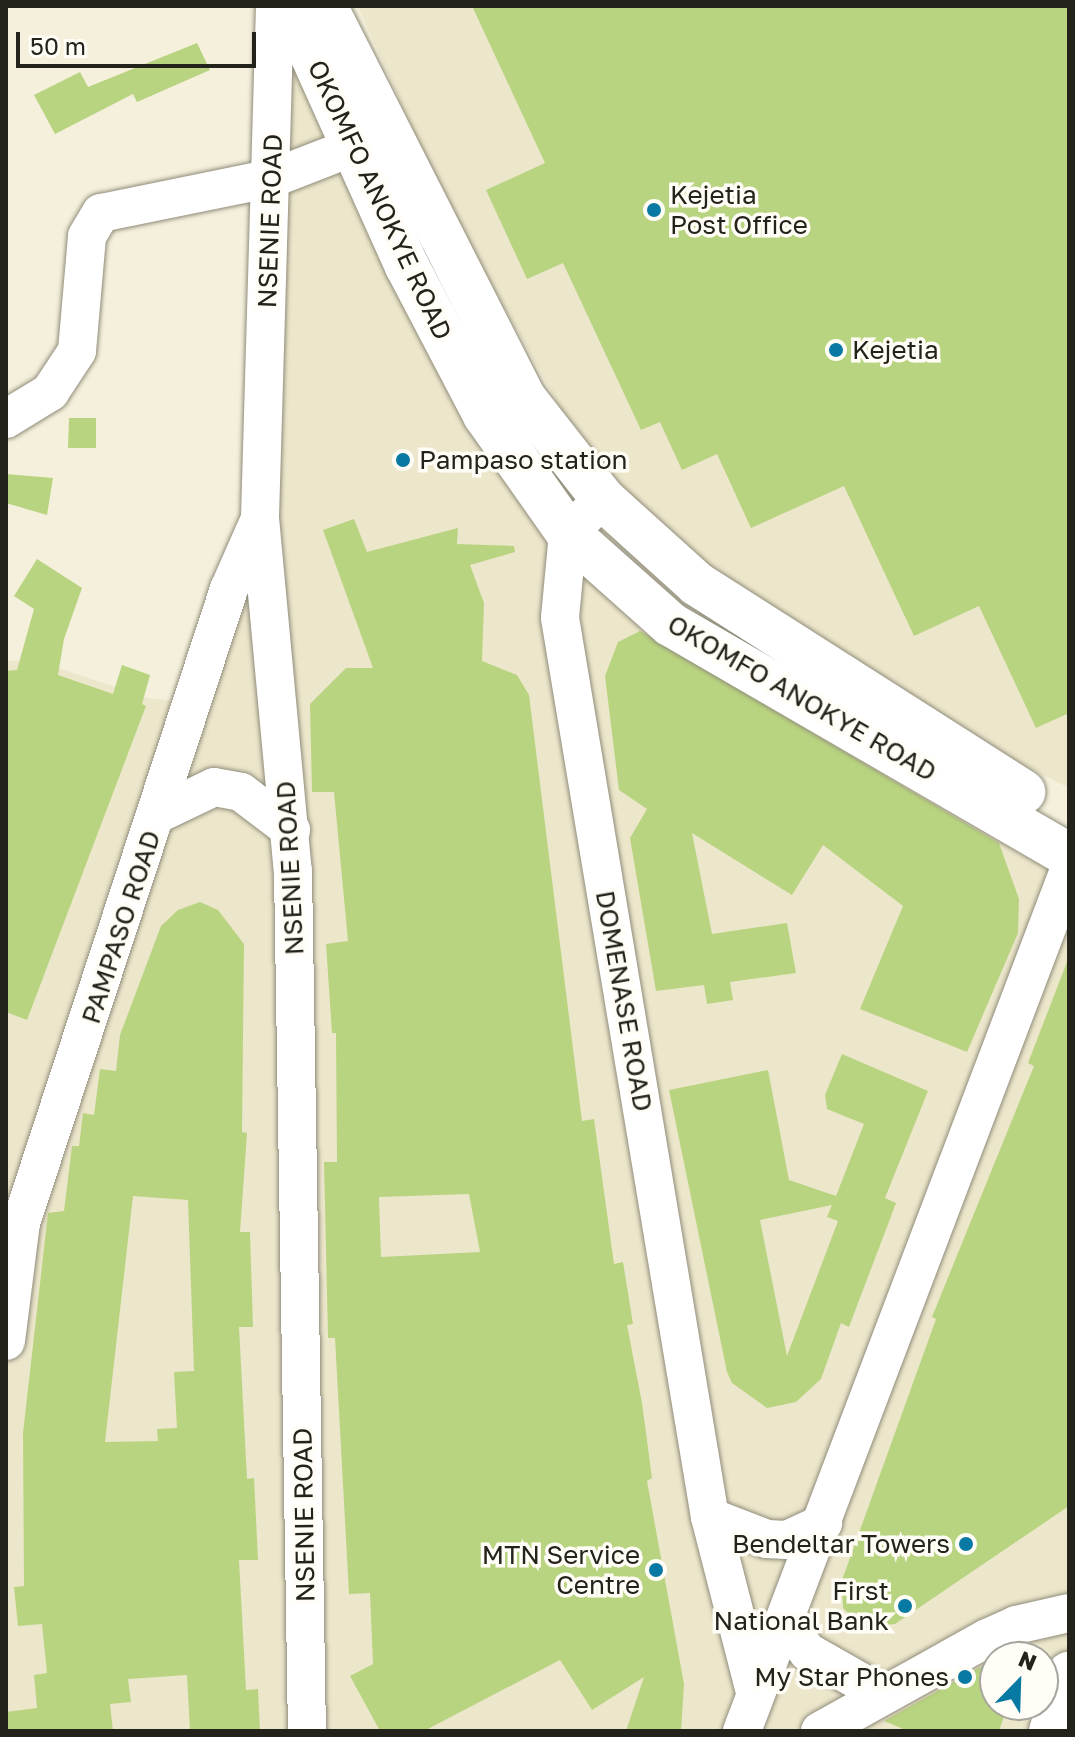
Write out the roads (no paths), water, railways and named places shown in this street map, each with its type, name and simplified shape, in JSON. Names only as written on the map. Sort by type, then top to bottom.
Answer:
[{"type":"main road","name":"OKOMFO ANOKYE ROAD","points":[[290,6],[353,147],[485,415],[568,533],[670,624],[1069,855]]},
{"type":"main road","name":"OKOMFO ANOKYE ROAD","points":[[325,6],[523,397],[603,499],[697,584],[1069,820]]},
{"type":"main road","points":[[1051,1731],[1069,1674]]},
{"type":"street","name":"NSENIE ROAD","points":[[275,6],[273,178],[260,518],[291,830],[307,1731]]},
{"type":"street","points":[[6,419],[50,392],[77,351],[87,236],[101,213],[273,178],[353,147]]},
{"type":"street","points":[[568,533],[603,499]]},
{"type":"street","name":"PAMPASO ROAD","points":[[6,1341],[21,1223],[158,814],[229,589],[260,518]]},
{"type":"street","name":"DOMENASE ROAD","points":[[568,533],[560,618],[710,1517],[755,1692]]},
{"type":"street","points":[[158,814],[214,787],[241,792],[291,830]]},
{"type":"street","points":[[742,1731],[1069,870]]},
{"type":"street","points":[[710,1517],[767,1539],[787,1540],[823,1523]]},
{"type":"street","points":[[820,1731],[882,1694],[1016,1625],[1069,1613]]},
{"type":"street","points":[[785,1622],[808,1652],[882,1694]]},
{"type":"place","name":"Kejetia Post Office","points":[[654,210]]},
{"type":"place","name":"Kejetia","points":[[836,350]]},
{"type":"place","name":"Pampaso station","points":[[403,460]]},
{"type":"place","name":"Bendeltar Towers","points":[[966,1544]]},
{"type":"place","name":"MTN Service Centre","points":[[656,1570]]},
{"type":"place","name":"First National Bank","points":[[905,1606]]},
{"type":"place","name":"My Star Phones","points":[[965,1677]]}]
